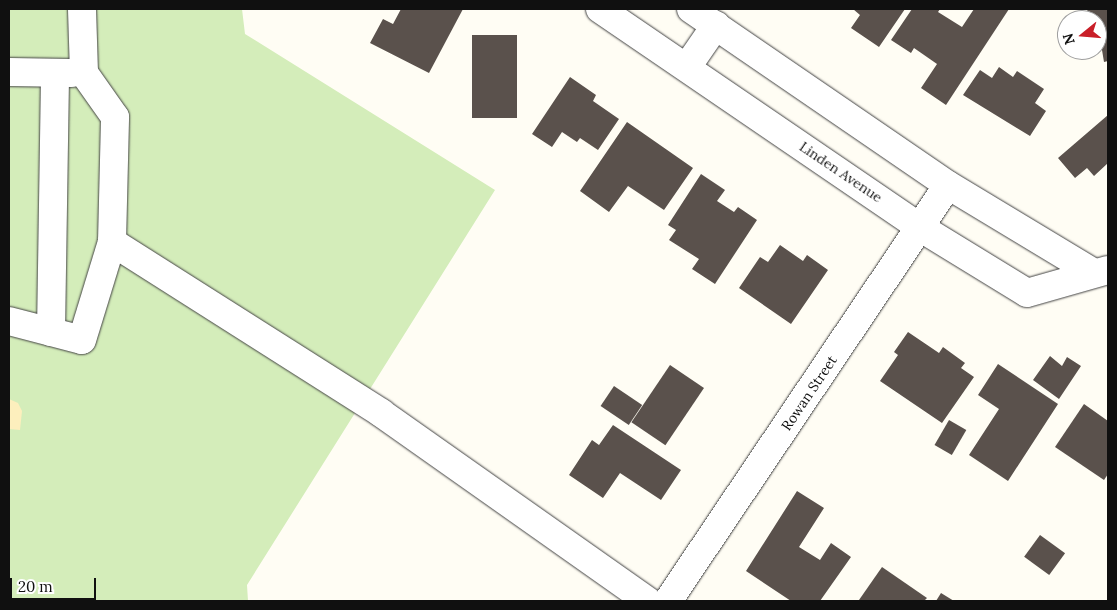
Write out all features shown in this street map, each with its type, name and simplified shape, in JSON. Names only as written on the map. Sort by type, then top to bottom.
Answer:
[{"type":"street","points":[[9,321],[82,340],[112,242],[115,117],[84,73],[82,9]]},
{"type":"street","name":"Linden Avenue","points":[[600,9],[921,228],[1027,293],[1100,271]]},
{"type":"street","name":"Linden Avenue","points":[[691,9],[948,185],[1100,271]]},
{"type":"street","points":[[687,67],[716,25]]},
{"type":"street","points":[[9,72],[84,73]]},
{"type":"street","points":[[51,332],[55,73]]},
{"type":"street","name":"Rowan Street","points":[[668,601],[921,228],[948,185]]},
{"type":"street","points":[[112,242],[381,414],[648,601]]},
{"type":"green space","points":[[9,9],[242,9],[245,34],[495,190],[247,585],[248,601],[9,601]]},
{"type":"sand","points":[[9,399],[18,403],[22,411],[20,430],[9,429]]},
{"type":"building","points":[[401,9],[463,9],[429,73],[370,43],[383,19],[393,24]]},
{"type":"building","points":[[853,9],[905,9],[879,47],[851,28],[860,15]]},
{"type":"building","points":[[912,9],[940,9],[938,12],[962,27],[974,9],[1009,9],[946,105],[921,88],[937,64],[914,48],[911,53],[891,40]]},
{"type":"building","points":[[1108,9],[1108,61],[1104,62],[1104,60],[1107,60],[1107,10],[1087,10]]},
{"type":"building","points":[[472,35],[517,35],[517,118],[472,118]]},
{"type":"building","points":[[999,67],[1013,77],[1017,71],[1044,89],[1035,103],[1046,111],[1030,136],[963,95],[980,70],[992,78]]},
{"type":"building","points":[[570,77],[596,95],[593,101],[619,119],[598,150],[580,138],[577,142],[562,132],[552,147],[532,134]]},
{"type":"building","points":[[1108,115],[1108,163],[1094,176],[1087,168],[1075,178],[1058,158]]},
{"type":"building","points":[[627,122],[693,168],[664,210],[628,186],[609,212],[580,191]]},
{"type":"building","points":[[701,174],[725,190],[717,201],[734,212],[738,207],[757,220],[715,284],[692,269],[699,259],[669,240],[676,230],[668,225]]},
{"type":"building","points":[[780,245],[803,261],[807,255],[828,270],[791,324],[739,288],[760,257],[768,262]]},
{"type":"building","points":[[908,332],[939,353],[943,347],[965,363],[961,368],[974,377],[942,423],[880,381],[898,355],[894,352]]},
{"type":"building","points":[[1050,356],[1062,366],[1067,357],[1081,366],[1059,399],[1033,380]]},
{"type":"building","points":[[998,364],[1058,404],[1008,481],[969,455],[999,409],[978,395]]},
{"type":"building","points":[[670,365],[704,388],[665,445],[631,422]]},
{"type":"building","points":[[614,386],[642,405],[629,425],[601,406]]},
{"type":"building","points":[[1084,404],[1108,421],[1108,474],[1104,480],[1055,447]]},
{"type":"building","points":[[949,420],[966,430],[952,455],[934,445]]},
{"type":"building","points":[[613,425],[681,470],[661,500],[620,473],[603,498],[569,475],[592,440],[599,445]]},
{"type":"building","points":[[797,491],[824,508],[799,547],[820,560],[831,543],[851,557],[820,601],[791,601],[746,571]]},
{"type":"building","points":[[1040,535],[1065,553],[1049,575],[1024,557]]},
{"type":"building","points":[[882,567],[927,598],[924,601],[859,600]]},
{"type":"building","points":[[941,593],[954,601],[936,601]]}]
